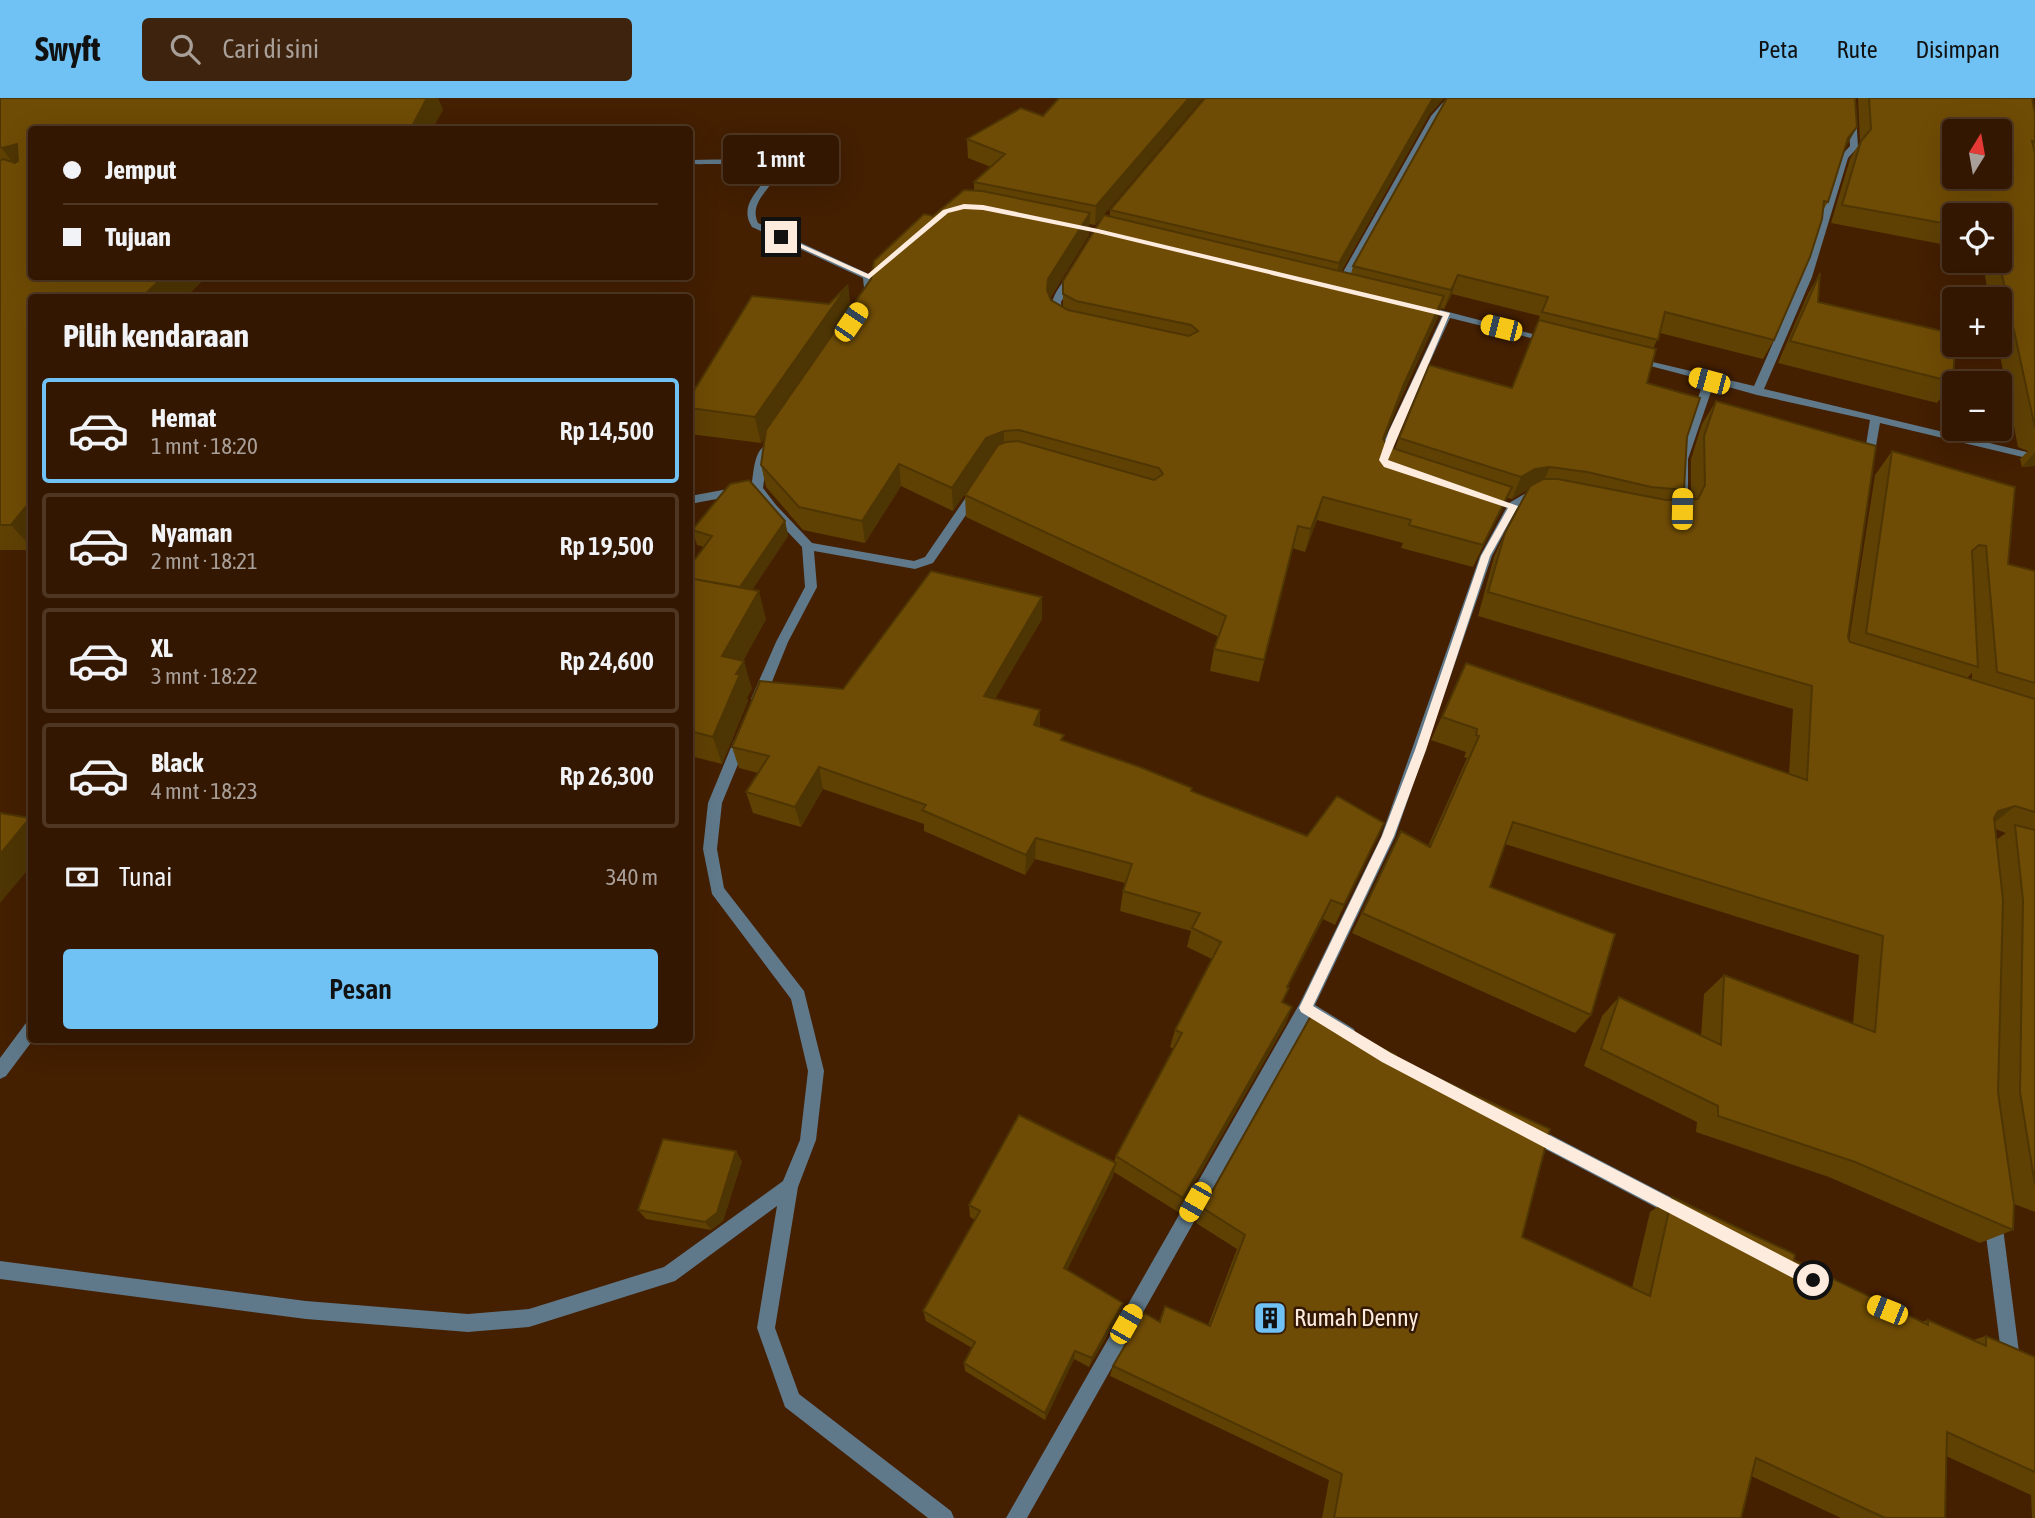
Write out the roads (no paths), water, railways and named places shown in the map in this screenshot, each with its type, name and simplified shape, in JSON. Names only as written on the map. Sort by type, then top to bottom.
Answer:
[{"type":"street","points":[[1339,288],[1435,116],[1451,98]]},
{"type":"street","points":[[1757,392],[1807,277],[1843,157],[1854,147],[1851,98]]},
{"type":"street","points":[[693,162],[750,165],[762,170],[770,180],[750,208],[750,218],[755,225],[869,277]]},
{"type":"street","points":[[1062,324],[1056,319],[1055,303],[1079,263]]},
{"type":"street","points":[[858,311],[869,288],[869,277],[878,269]]},
{"type":"street","points":[[1326,285],[1353,291]]},
{"type":"street","points":[[1407,304],[1568,345]]},
{"type":"street","points":[[1400,469],[1387,465],[1383,454],[1447,315]]},
{"type":"street","points":[[1622,358],[2035,457]]},
{"type":"street","points":[[1660,518],[1678,517],[1682,509],[1683,459],[1709,381]]},
{"type":"street","points":[[1866,473],[1875,419]]},
{"type":"street","points":[[770,442],[763,452],[757,488],[808,546],[915,565],[929,560],[978,487]]},
{"type":"street","points":[[693,499],[757,488]]},
{"type":"street","points":[[1016,1518],[1306,1008],[1388,836],[1486,556],[1507,504],[1530,496],[1559,497]]},
{"type":"street","points":[[808,546],[811,587],[782,642],[715,803],[710,849],[718,890],[798,996],[816,1071],[808,1140],[789,1187],[766,1328],[792,1400],[944,1518]]},
{"type":"street","points":[[1306,1008],[1364,1043]]},
{"type":"street","points":[[0,1071],[28,1032]]},
{"type":"street","points":[[1521,1127],[1691,1217]]},
{"type":"street","points":[[0,1270],[320,1311],[468,1324],[529,1318],[669,1275],[789,1187]]},
{"type":"street","points":[[1991,1202],[2011,1360]]},
{"type":"place","name":"Rumah Denny","points":[[1270,1318]]}]
